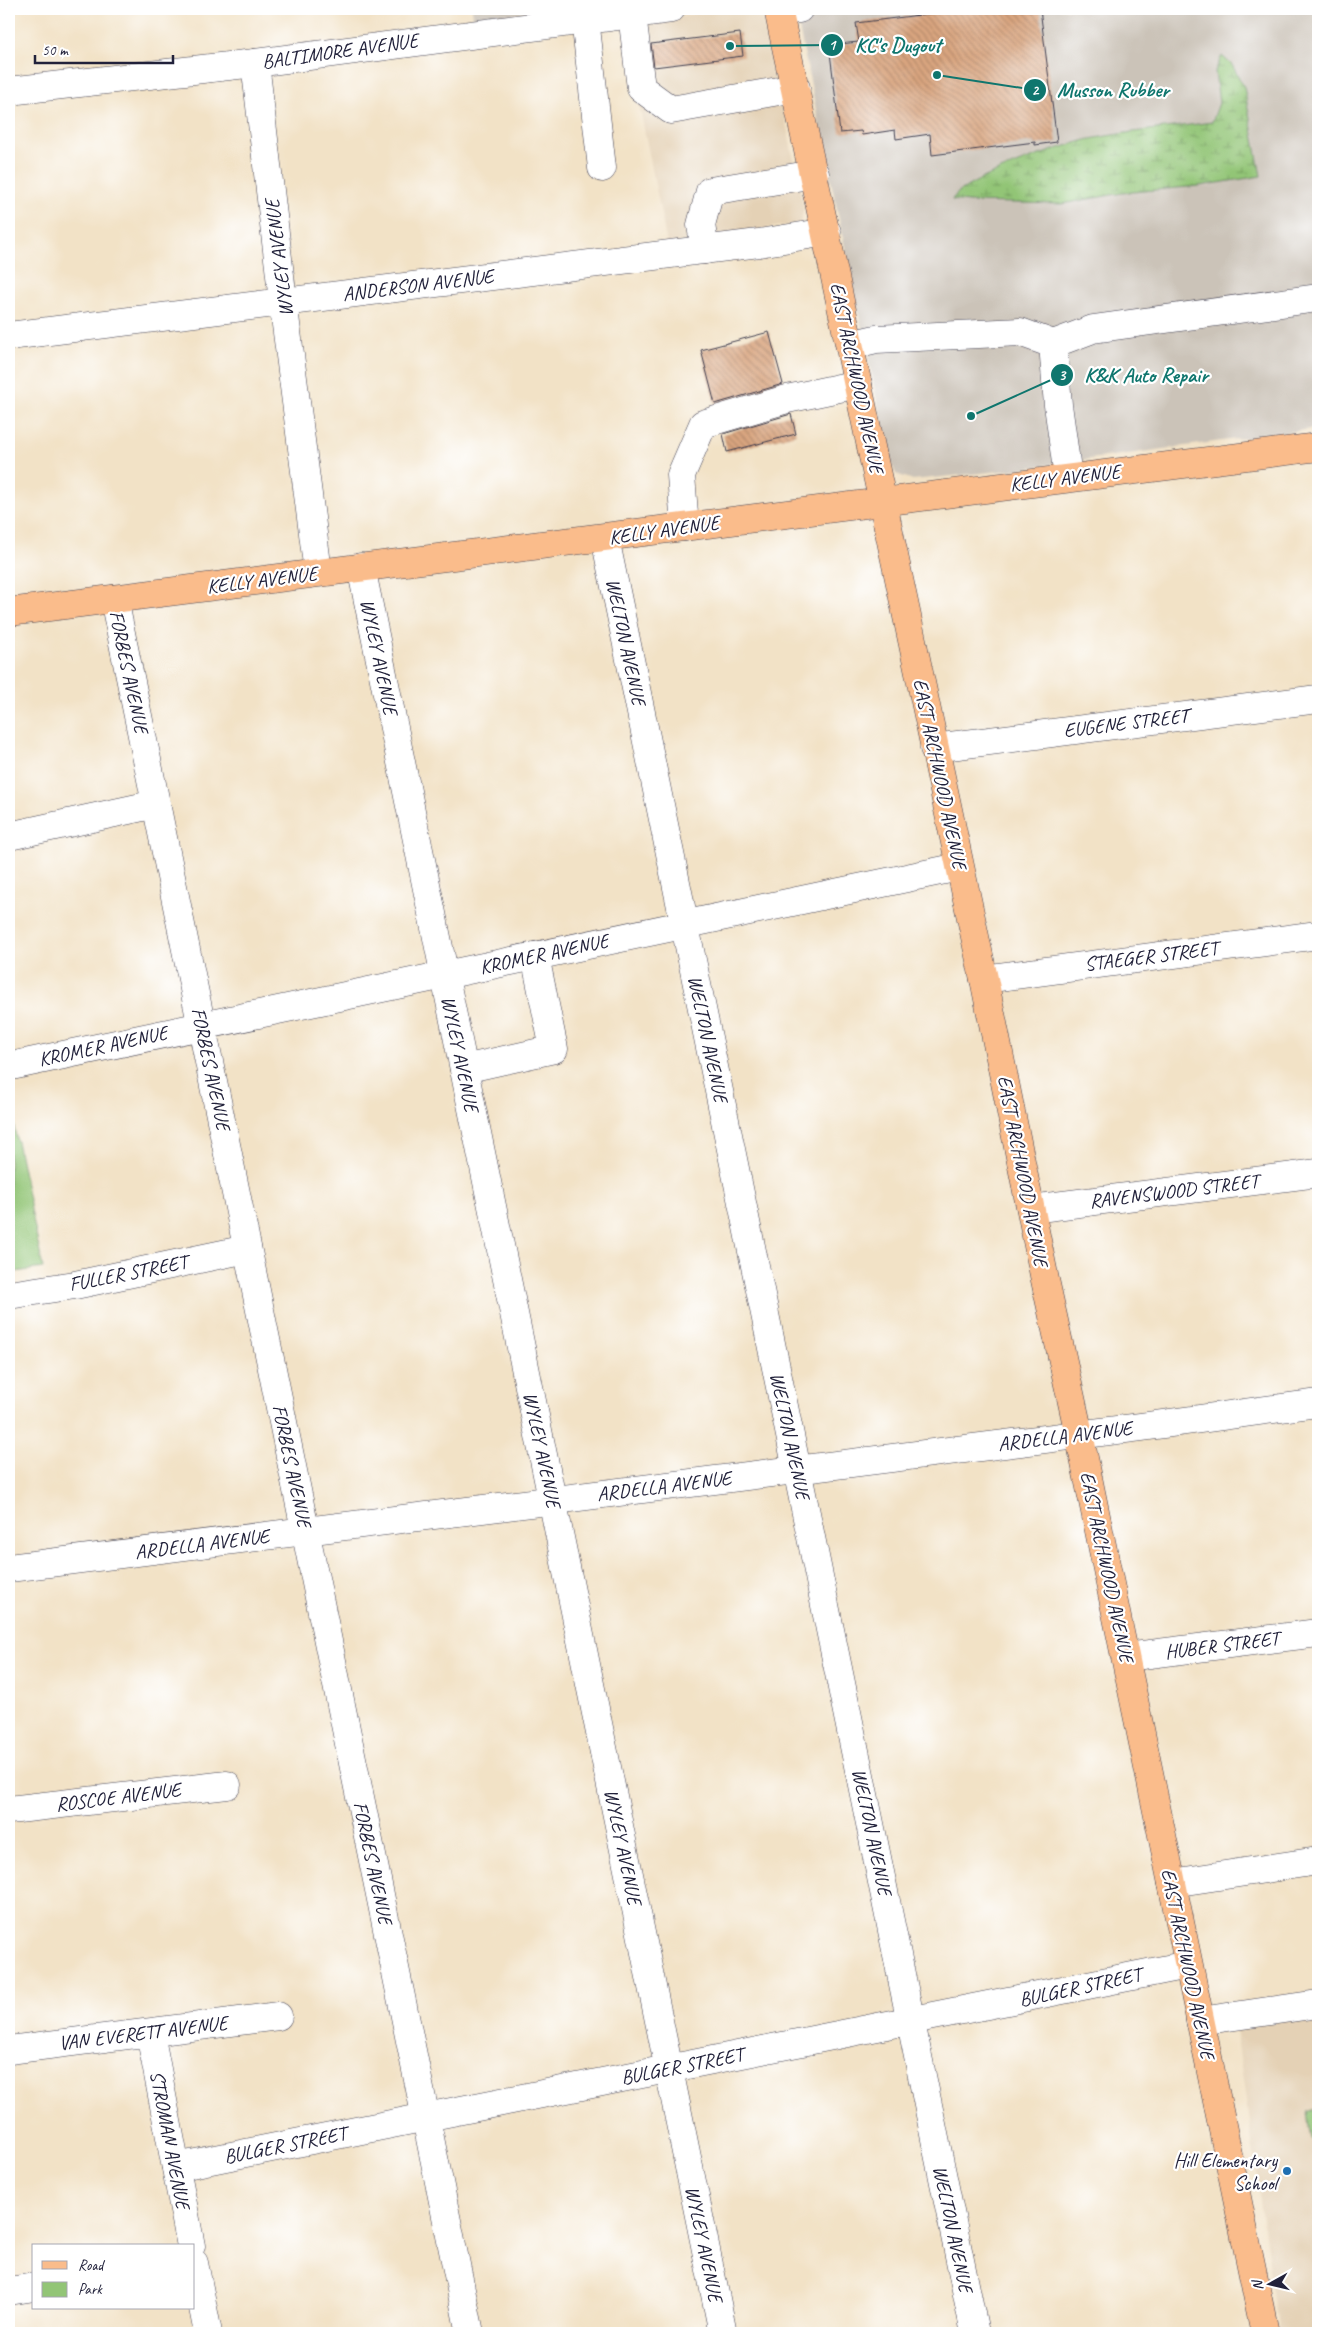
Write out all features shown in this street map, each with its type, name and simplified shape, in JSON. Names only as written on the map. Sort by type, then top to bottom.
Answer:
[{"type":"main road","name":"EAST ARCHWOOD AVENUE","points":[[785,10],[796,88],[959,867],[984,978],[1030,1209],[1126,1657],[1265,2333]]},
{"type":"main road","name":"KELLY AVENUE","points":[[9,612],[318,572],[605,538],[1068,477],[1318,447]]},
{"type":"street","name":"BALTIMORE AVENUE","points":[[9,91],[256,62],[514,18],[584,19],[671,9]]},
{"type":"street","points":[[632,14],[641,88],[671,110],[796,88]]},
{"type":"street","points":[[584,19],[602,168]]},
{"type":"street","name":"WYLEY AVENUE","points":[[256,62],[283,301],[318,572]]},
{"type":"street","points":[[705,250],[701,225],[710,191],[815,174]]},
{"type":"street","name":"ANDERSON AVENUE","points":[[9,336],[705,250],[827,232]]},
{"type":"street","points":[[850,345],[876,339],[1020,332],[1053,344],[1093,329],[1318,298]]},
{"type":"street","points":[[1053,344],[1058,405],[1068,477]]},
{"type":"street","points":[[685,527],[681,475],[703,424],[787,399],[858,384]]},
{"type":"street","name":"WELTON AVENUE","points":[[605,538],[975,2333]]},
{"type":"street","name":"WYLEY AVENUE","points":[[361,567],[723,2333]]},
{"type":"street","name":"FORBES AVENUE","points":[[114,599],[470,2333]]},
{"type":"street","name":"EUGENE STREET","points":[[934,748],[1164,717],[1318,699]]},
{"type":"street","points":[[9,836],[156,804]]},
{"type":"street","name":"KROMER AVENUE","points":[[11,1066],[959,867]]},
{"type":"street","name":"STAEGER STREET","points":[[984,978],[1318,935]]},
{"type":"street","points":[[464,1069],[554,1049],[535,956]]},
{"type":"street","name":"RAVENSWOOD STREET","points":[[1030,1209],[1318,1173]]},
{"type":"street","name":"FULLER STREET","points":[[9,1295],[75,1285],[247,1249]]},
{"type":"street","name":"ARDELLA AVENUE","points":[[9,1568],[1318,1403]]},
{"type":"street","name":"HUBER STREET","points":[[1126,1657],[1318,1633]]},
{"type":"street","name":"ROSCOE AVENUE","points":[[9,1810],[227,1785]]},
{"type":"street","points":[[1172,1883],[1318,1861]]},
{"type":"street","name":"BULGER STREET","points":[[176,2167],[911,2022],[1188,1965]]},
{"type":"street","points":[[1200,2021],[1318,2004]]},
{"type":"street","name":"VAN EVERETT AVENUE","points":[[9,2050],[278,2016]]},
{"type":"street","name":"STROMAN AVENUE","points":[[150,2033],[191,2244]]},
{"type":"street","points":[[195,2270],[208,2333]]},
{"type":"street","points":[[9,2291],[32,2287]]},
{"type":"shaded area","points":[[472,9],[559,9],[473,18]]},
{"type":"shaded area","points":[[734,9],[748,9],[764,19],[804,209],[800,223],[667,244],[623,23]]},
{"type":"shaded area","points":[[795,9],[1318,9],[1318,428],[1010,470],[913,480],[896,474],[889,458]]},
{"type":"shaded area","name":"Hill Elementary School","points":[[1318,1996],[1318,2333],[1279,2333],[1233,2009]]},
{"type":"green space","points":[[1222,56],[1232,65],[1244,87],[1261,176],[1199,186],[1122,193],[1062,204],[952,200],[959,192],[973,183],[1038,155],[1078,142],[1120,134],[1212,122],[1219,103],[1215,71]]},
{"type":"green space","points":[[9,1102],[43,1268],[9,1273]]},
{"type":"green space","points":[[1318,2110],[1318,2139],[1311,2140],[1307,2112]]},
{"type":"building","points":[[968,9],[1040,9],[1057,142],[1035,145],[1035,142],[932,155],[930,134],[896,139],[895,130],[862,135],[861,131],[840,133],[829,45],[859,42],[856,23]]},
{"type":"building","points":[[740,33],[743,56],[654,67],[651,44]]},
{"type":"building","points":[[769,332],[783,384],[715,404],[701,350]]},
{"type":"building","points":[[791,414],[796,434],[727,452],[723,434]]},
{"type":"place","name":"KC's Dugout","points":[[730,46]]},
{"type":"place","name":"Musson Rubber","points":[[937,75]]},
{"type":"place","name":"K&K Auto Repair","points":[[971,416]]},
{"type":"place","name":"Hill Elementary School","points":[[1287,2171]]}]
